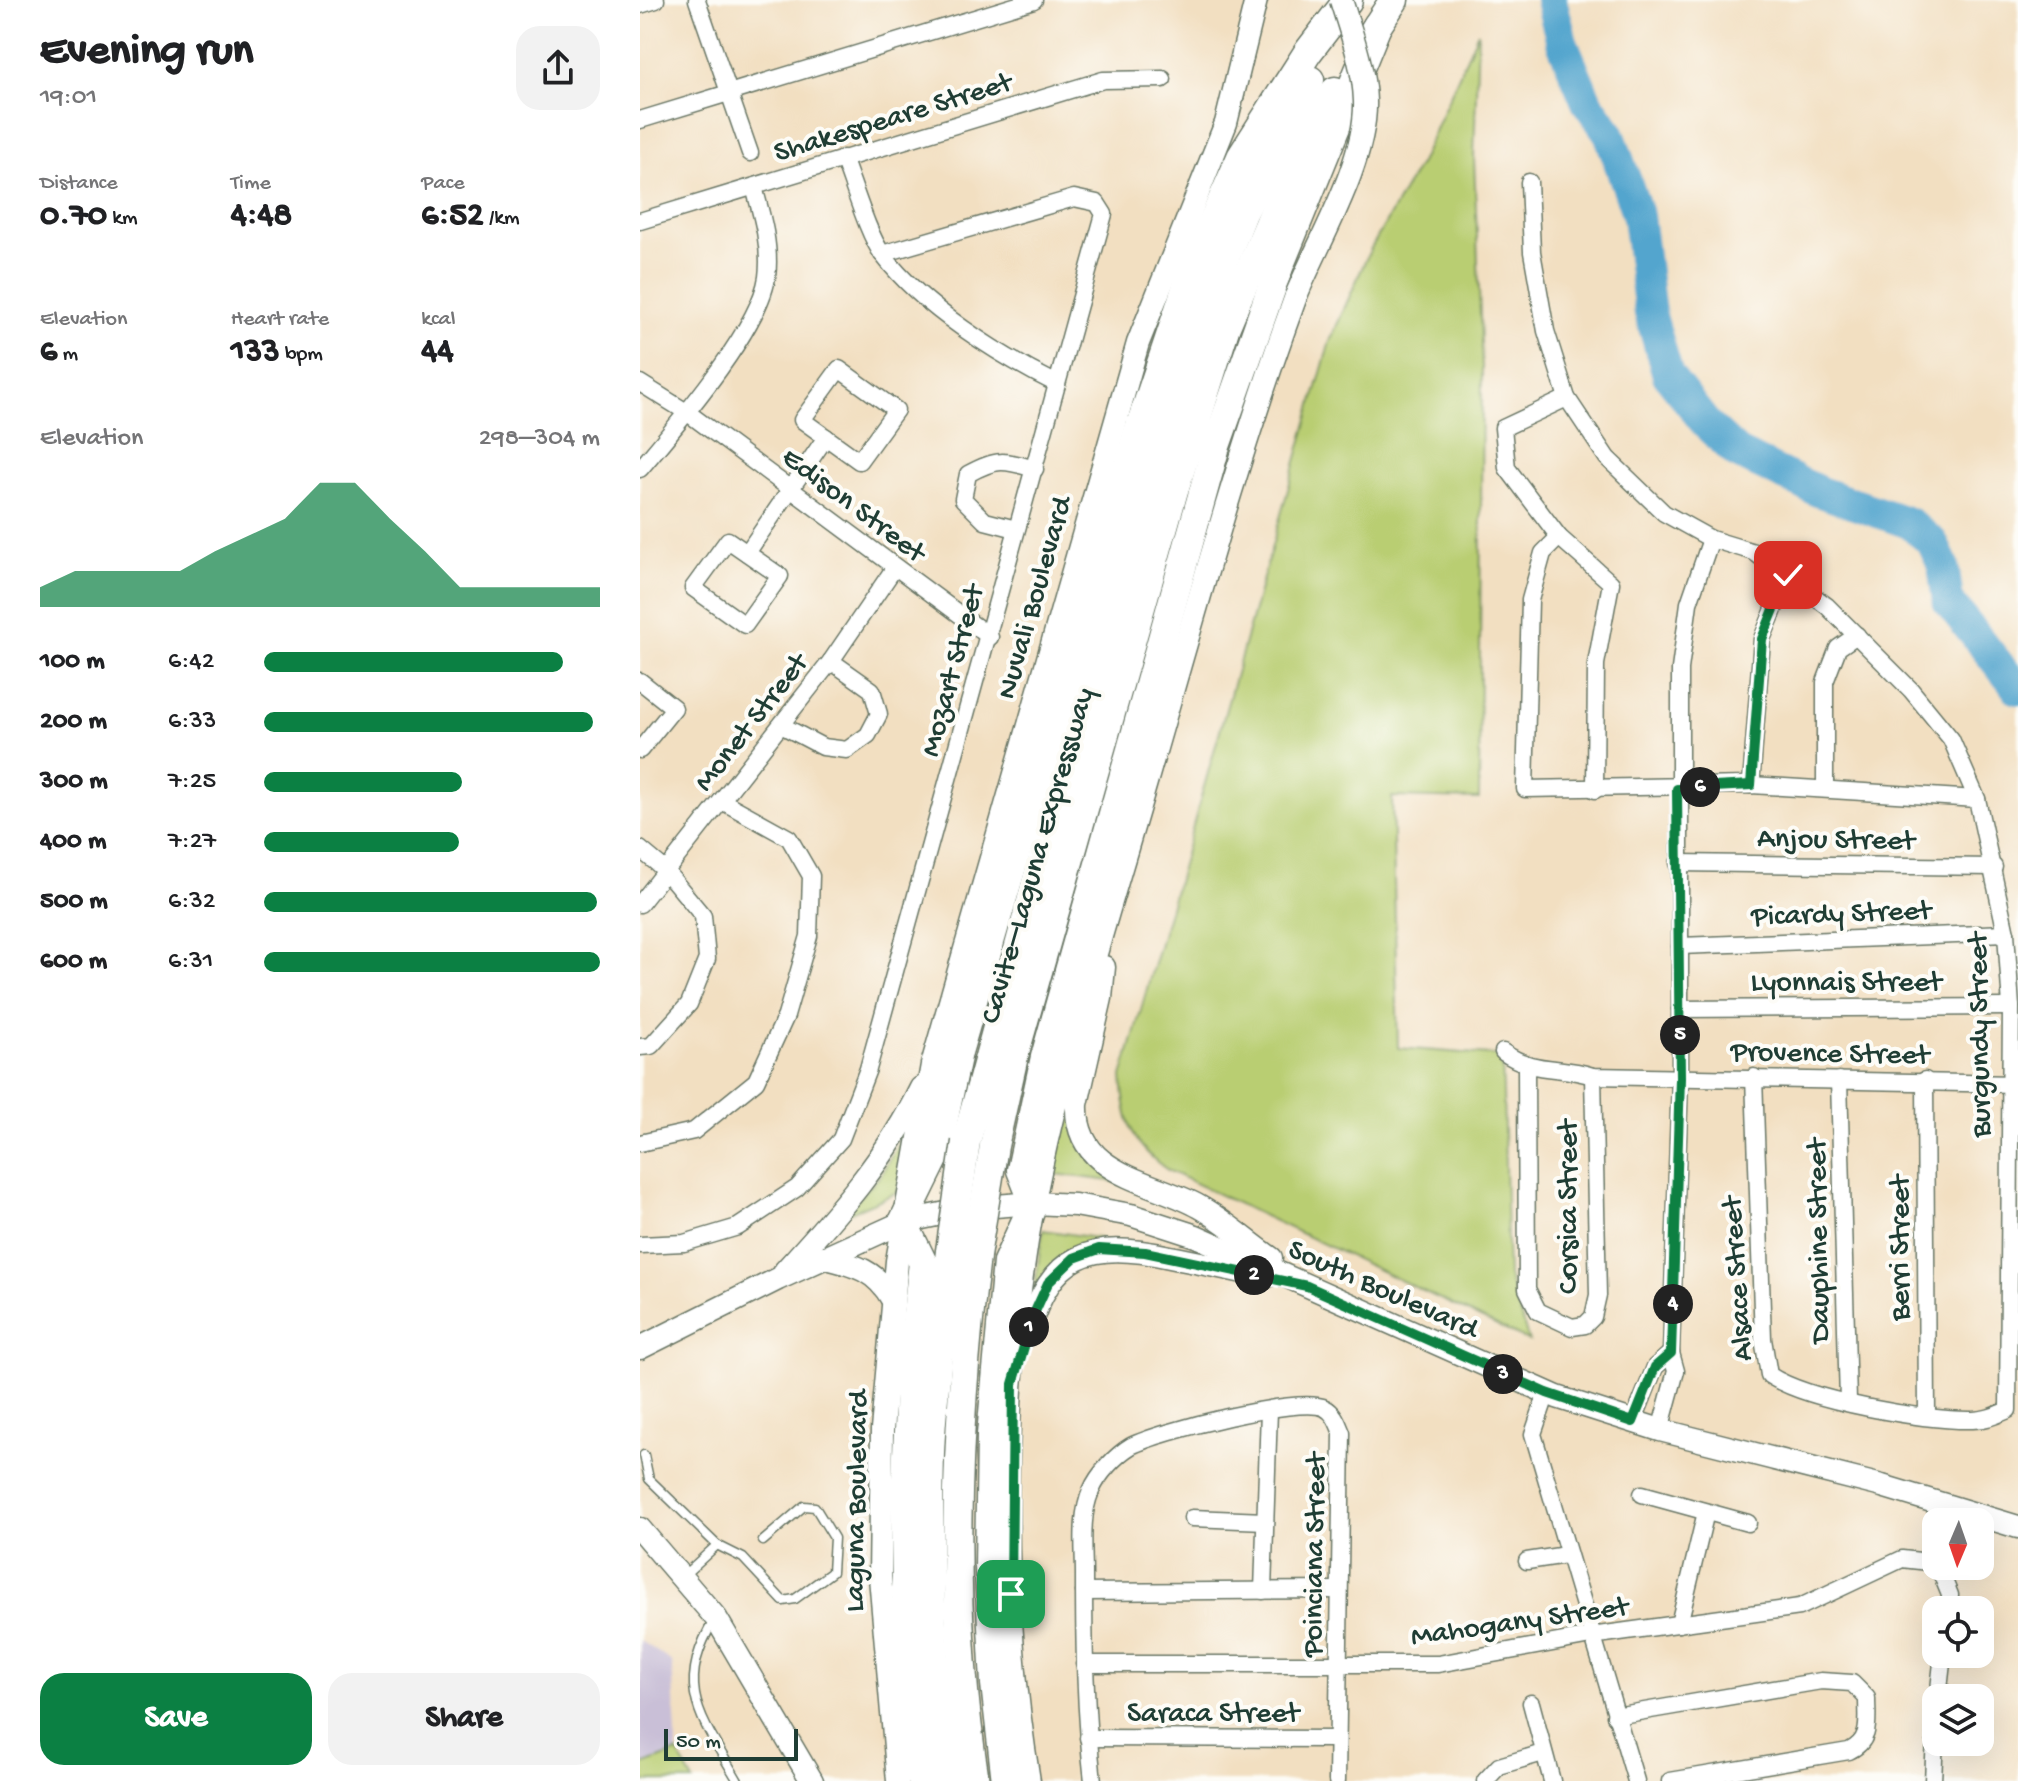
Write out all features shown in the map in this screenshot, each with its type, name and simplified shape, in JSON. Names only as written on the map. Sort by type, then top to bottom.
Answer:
[{"type":"highway","points":[[922,1781],[907,1627],[905,1501],[911,1364],[923,1263],[903,1222],[936,1155],[958,1052],[1134,443],[1195,262],[1241,157],[1308,52],[1348,0]]},
{"type":"highway","name":"Cavite–Laguna Expressway","points":[[948,1781],[931,1620],[930,1449],[980,1144],[985,1063],[1201,318],[1243,213],[1310,79],[1356,0]]},
{"type":"highway","name":"Cavite–Laguna Expressway","points":[[980,1144],[1014,1056],[1169,505],[1226,326],[1263,234],[1309,138],[1394,0]]},
{"type":"highway","points":[[1006,1781],[991,1626],[990,1451],[1007,1262],[1034,1203],[1021,1170],[1045,1057],[1216,446],[1274,281],[1377,26]]},
{"type":"highway","name":"Cavite–Laguna Expressway","points":[[963,1254],[966,1343],[957,1559],[975,1781]]},
{"type":"main road","name":"Nuvali Boulevard","points":[[903,1222],[932,1065],[1138,343],[1226,123],[1256,0]]},
{"type":"main road","points":[[1029,1781],[1011,1594],[1013,1384],[1034,1203],[1063,1078],[1232,483],[1296,296],[1351,172],[1363,134],[1363,80],[1341,0]]},
{"type":"main road","points":[[1108,917],[1101,998],[1077,1104],[1085,1140],[1096,1155],[1118,1173],[1133,1182],[1200,1206],[1307,1286]]},
{"type":"main road","points":[[778,1279],[880,1160],[932,1065]]},
{"type":"main road","name":"South Boulevard","points":[[640,1348],[823,1257],[903,1222],[951,1211],[1034,1203],[1092,1207],[1157,1222],[1552,1395],[1633,1422],[1927,1508]]},
{"type":"main road","name":"Laguna Boulevard","points":[[898,1781],[886,1673],[880,1524],[882,1430],[892,1299],[903,1222]]},
{"type":"main road","points":[[1013,1384],[1042,1293],[1064,1266],[1085,1253],[1127,1249],[1307,1286]]},
{"type":"main road","points":[[823,1257],[871,1272],[892,1299]]},
{"type":"main road","name":"South Boulevard","points":[[1994,1522],[2014,1526]]},
{"type":"main road","points":[[640,1529],[716,1618],[812,1781]]},
{"type":"street","points":[[640,5],[656,0]]},
{"type":"street","points":[[697,0],[750,153]]},
{"type":"street","points":[[640,120],[1023,1]]},
{"type":"street","name":"Shakespeare Street","points":[[640,221],[1103,80],[1163,79]]},
{"type":"street","points":[[843,158],[882,254],[936,305],[984,343],[1057,384]]},
{"type":"street","name":"Burgundy Street","points":[[1529,182],[1534,265],[1546,331],[1567,398],[1618,469],[1664,513],[1711,539],[1754,552],[1788,575],[1857,635],[1911,690],[1951,739],[1977,799],[2006,933],[2011,1007],[2013,1166],[2008,1410]]},
{"type":"street","points":[[640,469],[688,413],[762,300],[767,274],[765,229],[754,187]]},
{"type":"street","name":"Mozart Street","points":[[640,1245],[684,1243],[738,1227],[797,1188],[841,1139],[868,1069],[990,637],[1016,529],[1103,227],[1104,214],[1097,203],[1074,198],[882,254]]},
{"type":"street","points":[[839,369],[896,410],[859,461],[826,437],[802,420],[839,369]]},
{"type":"street","name":"Edison Street","points":[[640,383],[688,413],[990,637]]},
{"type":"street","points":[[1567,398],[1503,428],[1507,468],[1559,537],[1611,583],[1596,664],[1595,790]]},
{"type":"street","points":[[747,553],[826,437]]},
{"type":"street","points":[[1016,529],[985,521],[963,499],[968,474],[990,461],[1006,461],[1035,469]]},
{"type":"street","points":[[1559,537],[1543,553],[1530,600],[1525,789],[1677,789],[1751,785],[1977,799]]},
{"type":"street","points":[[1660,1430],[1676,1371],[1671,1353],[1680,1078],[1677,789],[1680,669],[1689,603],[1711,539]]},
{"type":"street","points":[[728,540],[747,553],[780,576],[745,625],[693,588],[728,540]]},
{"type":"street","name":"Monet Street","points":[[640,904],[664,869],[722,801],[831,661],[895,567]]},
{"type":"street","points":[[1751,785],[1762,639],[1788,575]]},
{"type":"street","points":[[1825,789],[1825,682],[1838,648],[1857,635]]},
{"type":"street","points":[[781,725],[823,747],[847,750],[868,735],[879,714],[872,690],[831,661]]},
{"type":"street","points":[[640,681],[674,708],[640,750]]},
{"type":"street","points":[[640,1143],[694,1131],[756,1081],[786,1016],[809,936],[811,876],[789,838],[722,801]]},
{"type":"street","points":[[640,849],[664,869],[703,916],[707,959],[689,1004],[651,1046],[640,1047]]},
{"type":"street","name":"Anjou Street","points":[[1678,863],[1994,867]]},
{"type":"street","name":"Picardy Street","points":[[1680,946],[2006,933]]},
{"type":"street","name":"Lyonnais Street","points":[[1680,1009],[2011,1007]]},
{"type":"street","name":"Provence Street","points":[[1503,1052],[1526,1066],[1573,1069],[1593,1076],[2013,1084]]},
{"type":"street","name":"Corsica Street","points":[[1526,1066],[1527,1289],[1538,1311],[1572,1327],[1585,1325],[1593,1317],[1598,1295],[1593,1076]]},
{"type":"street","name":"Alsace Street","points":[[1754,1077],[1763,1339],[1769,1375],[1789,1388],[1927,1416],[1973,1420],[2008,1410]]},
{"type":"street","name":"Dauphine Street","points":[[1839,1080],[1848,1401]]},
{"type":"street","name":"Berri Street","points":[[1925,1080],[1927,1416]]},
{"type":"street","points":[[1633,1422],[1655,1367],[1671,1353]]},
{"type":"street","points":[[1552,1395],[1536,1449],[1636,1781]]},
{"type":"street","name":"Poinciana Street","points":[[1093,1781],[1084,1664],[1084,1517],[1091,1490],[1105,1469],[1127,1449],[1154,1435],[1297,1404],[1326,1408],[1336,1418],[1342,1433],[1337,1781]]},
{"type":"street","points":[[1263,1591],[1269,1410]]},
{"type":"street","points":[[1642,1494],[1748,1523]]},
{"type":"street","points":[[1679,1624],[1706,1512]]},
{"type":"street","points":[[1192,1518],[1265,1521]]},
{"type":"street","points":[[1527,1561],[1566,1555]]},
{"type":"street","name":"Mahogany Street","points":[[1084,1664],[1438,1664],[1591,1636],[1800,1607],[1902,1559],[1922,1557]]},
{"type":"street","points":[[1084,1592],[1339,1590]]},
{"type":"street","points":[[1615,1716],[1821,1681],[1852,1683],[1867,1698],[1867,1733],[1863,1742],[1849,1751],[1670,1781]]},
{"type":"street","points":[[1531,1703],[1552,1781]]},
{"type":"street","name":"Saraca Street","points":[[1088,1738],[1337,1739]]},
{"type":"street","points":[[1485,1781],[1499,1766],[1543,1753]]},
{"type":"street","points":[[1933,1781],[1934,1756]]},
{"type":"lane","points":[[644,1455],[649,1479],[717,1545],[743,1558],[783,1601],[795,1599],[832,1572],[834,1538],[815,1507],[804,1506],[763,1541]]},
{"type":"lane","points":[[683,1576],[717,1545]]},
{"type":"lane","points":[[716,1618],[694,1660],[693,1685],[707,1726],[738,1781]]},
{"type":"shaded area","points":[[640,1640],[672,1662],[677,1752],[640,1766]]},
{"type":"green space","points":[[1478,32],[1474,158],[1482,368],[1479,799],[1392,797],[1398,1048],[1502,1056],[1508,1276],[1529,1341],[1169,1171],[1146,1151],[1132,1131],[1122,1077],[1330,341],[1370,250],[1421,161]]},
{"type":"green space","points":[[1069,1095],[1119,1182],[1054,1174]]},
{"type":"green space","points":[[910,1122],[898,1192],[841,1216],[880,1176]]},
{"type":"green space","points":[[1043,1230],[1103,1239],[1076,1249],[1034,1293]]},
{"type":"green space","points":[[677,1752],[693,1781],[640,1781],[640,1766]]},
{"type":"waterway","points":[[1551,0],[1562,42],[1587,102],[1609,133],[1638,216],[1650,313],[1668,375],[1707,425],[1737,453],[1820,492],[1909,523],[1932,542],[1943,565],[1948,601],[2018,689]]},
{"type":"route","points":[[1011,1594],[1013,1384],[1037,1303],[1048,1283],[1074,1258],[1099,1249],[1145,1252],[1307,1286],[1547,1393],[1633,1422],[1655,1367],[1671,1353],[1680,1078],[1677,789],[1751,785],[1762,639],[1788,575]]}]
